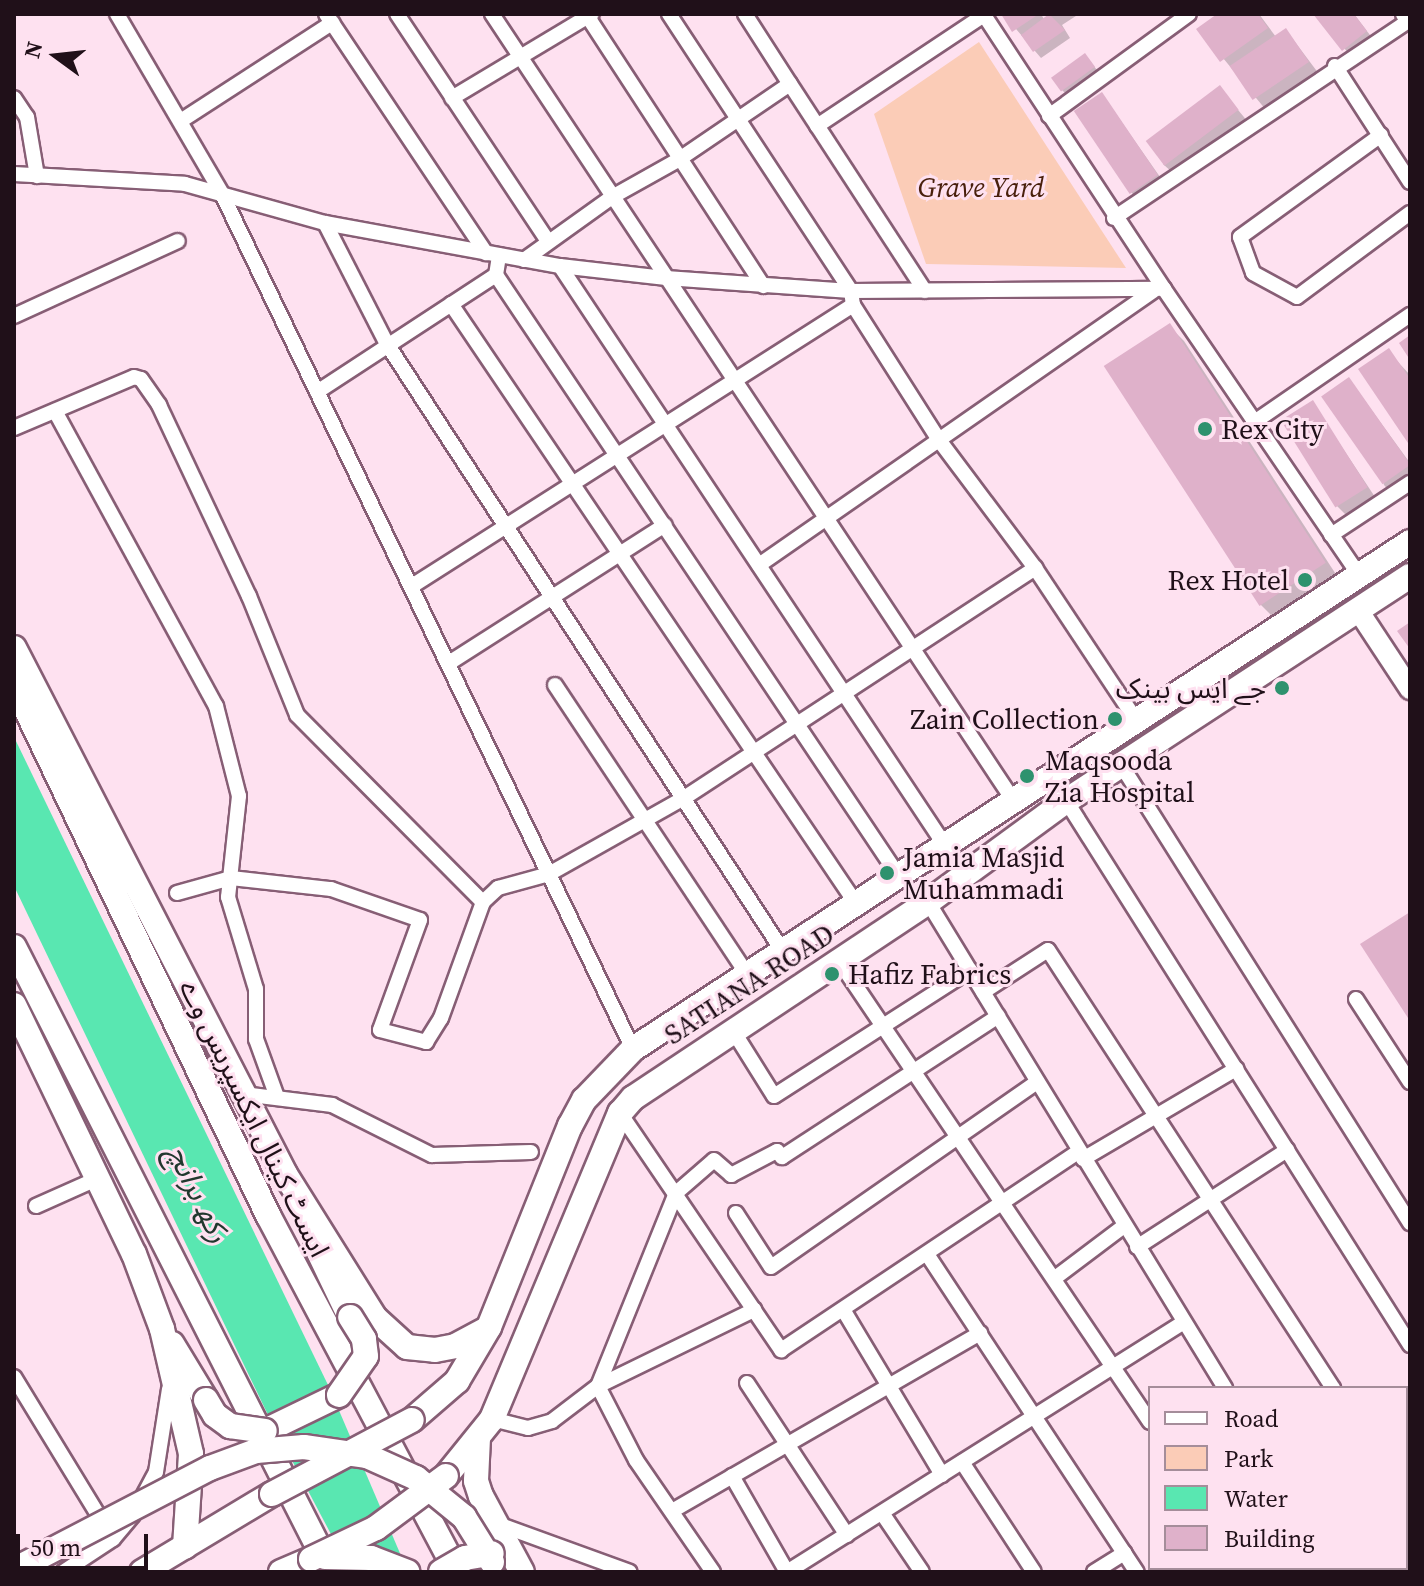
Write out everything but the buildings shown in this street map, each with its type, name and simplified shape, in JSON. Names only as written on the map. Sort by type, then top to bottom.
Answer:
[{"type":"main road","name":"SATIANA ROAD","points":[[142,1572],[272,1494],[412,1420],[457,1381],[489,1327],[584,1100],[633,1049],[1410,542]]},
{"type":"main road","name":"SATIANA ROAD","points":[[283,1572],[318,1563],[376,1528],[446,1476],[485,1429],[620,1113],[651,1084],[928,902],[1066,800],[1410,576]]},
{"type":"main road","points":[[14,648],[285,1174],[350,1317],[364,1339],[366,1356],[347,1389],[326,1404],[265,1431],[246,1432],[215,1415],[162,1329]]},
{"type":"main road","name":"ایسٹ کینال ایکسپریس وے","points":[[14,684],[268,1215],[457,1572]]},
{"type":"main road","points":[[14,947],[318,1563],[371,1558],[407,1572]]},
{"type":"main road","points":[[14,1005],[99,1178],[162,1329],[191,1454],[185,1547]]},
{"type":"main road","points":[[285,1174],[375,1318],[407,1347],[455,1346],[489,1327]]},
{"type":"main road","points":[[552,1175],[588,1189]]},
{"type":"main road","points":[[485,1429],[476,1481],[498,1524],[504,1563]]},
{"type":"main road","points":[[14,1570],[210,1468],[256,1451],[291,1447],[367,1456],[416,1478],[464,1517],[504,1563]]},
{"type":"main road","points":[[441,1572],[465,1558],[504,1563]]},
{"type":"street","points":[[117,14],[182,120],[222,194],[633,1049]]},
{"type":"street","points":[[397,14],[548,241]]},
{"type":"street","points":[[492,14],[1013,800]]},
{"type":"street","points":[[669,14],[738,117],[939,440],[1035,568],[1136,720]]},
{"type":"street","points":[[817,126],[984,14],[1159,290],[1359,575]]},
{"type":"street","points":[[1049,116],[1189,14]]},
{"type":"street","points":[[452,98],[589,15],[678,160],[763,286]]},
{"type":"street","points":[[746,15],[925,291]]},
{"type":"street","points":[[1114,218],[1409,17]]},
{"type":"street","points":[[182,120],[329,18],[493,254],[496,275],[898,875]]},
{"type":"street","points":[[1335,66],[1410,182]]},
{"type":"street","points":[[524,260],[612,197],[678,160],[790,84]]},
{"type":"street","points":[[14,98],[27,117],[37,176]]},
{"type":"street","points":[[1381,135],[1240,237],[1253,273],[1297,297],[1410,213]]},
{"type":"street","points":[[14,174],[148,180],[222,194],[325,223],[524,260],[852,298],[925,291],[1159,290]]},
{"type":"street","points":[[325,223],[387,344],[782,950]]},
{"type":"street","points":[[14,316],[178,241]]},
{"type":"street","points":[[560,266],[944,844]]},
{"type":"street","points":[[317,392],[496,275]]},
{"type":"street","points":[[759,565],[1159,290]]},
{"type":"street","points":[[412,586],[666,425],[852,298]]},
{"type":"street","points":[[451,304],[576,482],[855,902]]},
{"type":"street","points":[[1253,423],[1410,315]]},
{"type":"street","points":[[14,428],[134,377],[145,384],[249,596],[297,715],[483,902]]},
{"type":"street","points":[[55,411],[216,706],[239,796],[228,897],[256,989],[256,1039],[277,1097]]},
{"type":"street","points":[[1331,535],[1410,483]]},
{"type":"street","points":[[449,663],[665,525]]},
{"type":"street","points":[[177,893],[231,878],[331,889],[420,920],[380,1030],[426,1042],[441,1018],[483,902],[498,888],[549,874],[684,798],[1035,568]]},
{"type":"street","points":[[1358,610],[1410,689]]},
{"type":"street","points":[[555,685],[746,973]]},
{"type":"street","points":[[1120,764],[1410,1223]]},
{"type":"street","points":[[1066,800],[1410,1345]]},
{"type":"street","points":[[928,902],[1224,1386]]},
{"type":"street","points":[[983,992],[1048,950],[1332,1386]]},
{"type":"street","points":[[839,961],[1148,1419]]},
{"type":"street","points":[[732,1029],[774,1096],[970,970]]},
{"type":"street","points":[[1356,999],[1410,1082]]},
{"type":"street","points":[[713,1572],[636,1460],[598,1386],[676,1193],[714,1160],[731,1175],[777,1151],[782,1157],[998,1016]]},
{"type":"street","points":[[620,1113],[781,1350],[1003,1203],[1081,1155],[1236,1069]]},
{"type":"street","points":[[736,1213],[771,1267],[1037,1082]]},
{"type":"street","points":[[243,1094],[332,1105],[432,1155],[531,1152]]},
{"type":"street","points":[[1137,1247],[1287,1150]]},
{"type":"street","points":[[36,1206],[99,1178]]},
{"type":"street","points":[[1055,1278],[1124,1226]]},
{"type":"street","points":[[927,1254],[1137,1572]]},
{"type":"street","points":[[63,1572],[113,1539],[133,1515],[156,1472],[168,1405],[170,1373],[147,1287]]},
{"type":"street","points":[[485,1429],[528,1428],[552,1421],[598,1386],[754,1310]]},
{"type":"street","points":[[844,1311],[942,1475]]},
{"type":"street","points":[[732,1476],[787,1572],[1183,1323]]},
{"type":"street","points":[[672,1511],[980,1333]]},
{"type":"street","points":[[14,1377],[113,1539]]},
{"type":"street","points":[[747,1383],[847,1535]]},
{"type":"street","points":[[962,1462],[1034,1572]]},
{"type":"street","points":[[882,1513],[922,1572]]},
{"type":"street","points":[[498,1524],[630,1572]]},
{"type":"street","points":[[1094,1572],[1124,1553]]},
{"type":"green space","name":"Grave Yard","points":[[979,42],[1126,268],[926,264],[874,114]]},
{"type":"water","name":"رکھ برانچ","points":[[14,737],[329,1387],[408,1572],[351,1572],[269,1417],[14,886]]},
{"type":"place","name":"Rex City","points":[[1205,429]]},
{"type":"place","name":"Rex Hotel","points":[[1305,580]]},
{"type":"place","name":"جے ایس بینک","points":[[1282,688]]},
{"type":"place","name":"Zain Collection","points":[[1115,719]]},
{"type":"place","name":"Maqsooda Zia Hospital","points":[[1027,776]]},
{"type":"place","name":"Jamia Masjid Muhammadi","points":[[887,873]]},
{"type":"place","name":"Hafiz Fabrics","points":[[832,974]]}]
